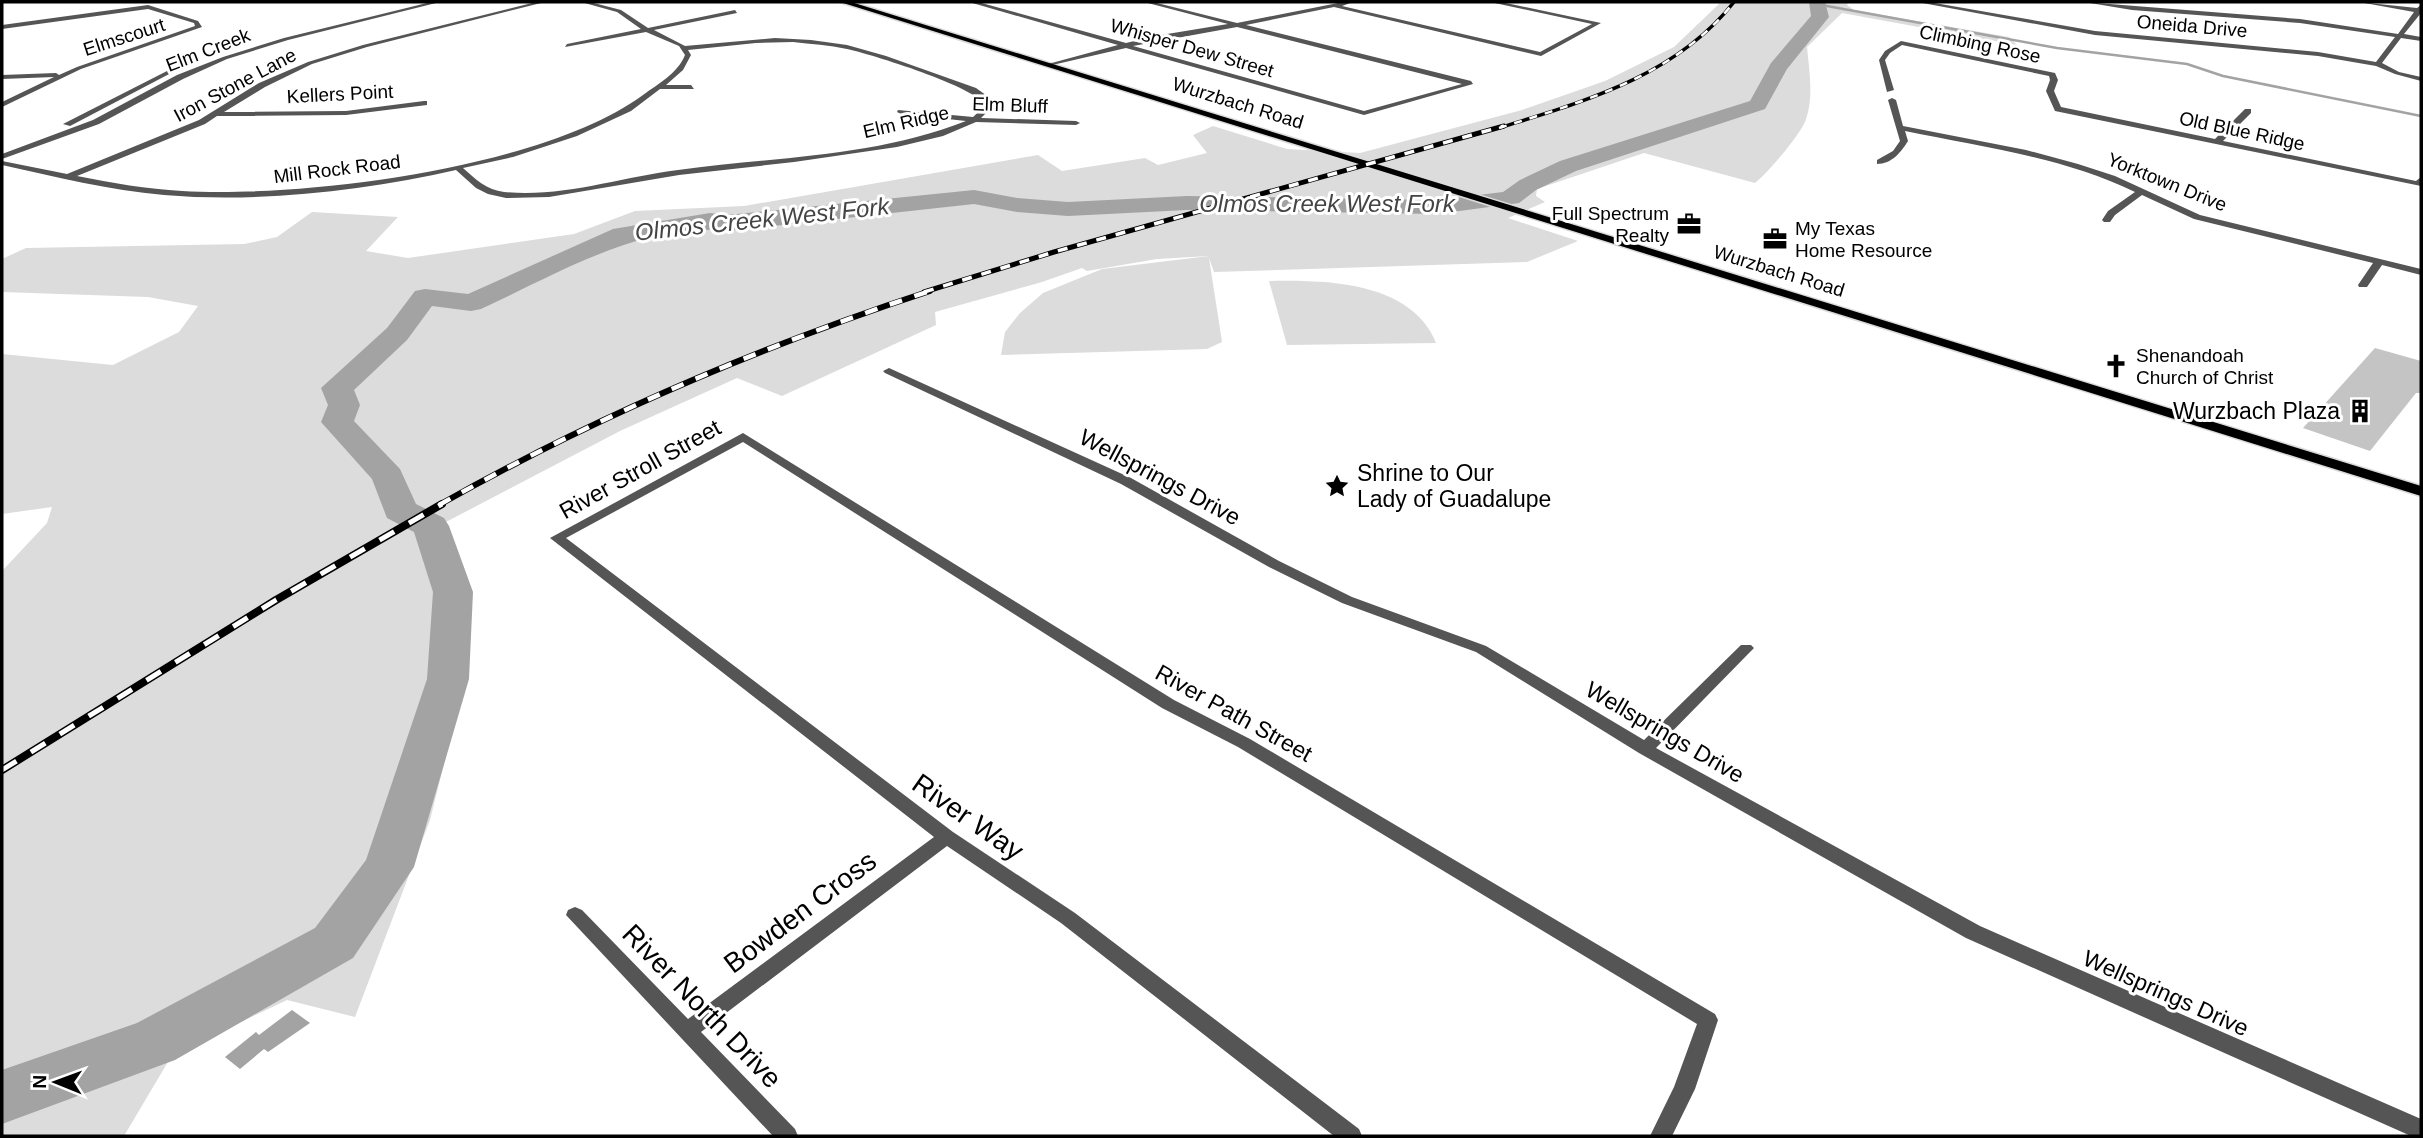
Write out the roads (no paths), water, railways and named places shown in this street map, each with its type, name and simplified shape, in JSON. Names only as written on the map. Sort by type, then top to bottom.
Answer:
[{"type":"main road","name":"Wurzbach Road","points":[[844,2],[2421,491]]},
{"type":"street","name":"Elm Creek","points":[[2,149],[80,118],[156,78],[216,54],[418,2]]},
{"type":"street","name":"Elm Creek","points":[[2,160],[96,122],[180,77],[225,58],[286,39],[437,2]]},
{"type":"street","name":"Iron Stone Lane","points":[[69,176],[160,141],[216,114],[276,77],[326,57],[542,2]]},
{"type":"street","points":[[584,2],[619,11],[646,29],[684,48]]},
{"type":"street","name":"Whisper Dew Street","points":[[972,2],[1364,113],[1469,84],[1237,24]]},
{"type":"street","points":[[1147,2],[1237,24]]},
{"type":"street","points":[[1318,2],[1541,54],[1598,23],[1493,2]]},
{"type":"street","points":[[1050,65],[1124,45],[1350,2]]},
{"type":"street","name":"Oneida Drive","points":[[1920,2],[2095,33],[2290,50],[2378,64],[2397,73],[2421,79]]},
{"type":"street","points":[[2087,2],[2132,8],[2287,19],[2421,39]]},
{"type":"street","points":[[2362,2],[2420,9],[2378,64]]},
{"type":"street","name":"Elmscourt","points":[[2,27],[148,7],[195,22],[199,27],[64,75],[2,105]]},
{"type":"street","points":[[567,46],[735,12]]},
{"type":"street","name":"Elm Ridge","points":[[457,167],[481,189],[506,195],[548,194],[677,172],[887,147],[949,132],[977,120],[989,106],[982,95],[847,48],[782,40],[684,48]]},
{"type":"street","name":"Climbing Rose","points":[[1890,90],[1882,60],[1887,52],[1901,43],[2052,75],[2054,80],[2050,91],[2058,109]]},
{"type":"street","name":"Mill Rock Road","points":[[2,160],[149,191],[242,194],[350,186],[457,167],[521,151],[584,129],[632,107],[662,87],[685,63],[688,55],[684,48]]},
{"type":"street","name":"Elmscourt","points":[[2,77],[64,75]]},
{"type":"street","name":"Elmscourt","points":[[2,77],[53,80]]},
{"type":"street","points":[[662,87],[691,87]]},
{"type":"street","points":[[1880,162],[1902,148],[1904,141],[1892,100]]},
{"type":"street","name":"Kellers Point","points":[[216,114],[346,113],[424,103]]},
{"type":"street","name":"Old Blue Ridge","points":[[2058,109],[2420,182]]},
{"type":"street","points":[[2217,142],[2248,111]]},
{"type":"street","name":"Elm Bluff","points":[[901,112],[977,120],[1076,122]]},
{"type":"street","name":"Yorktown Drive","points":[[1899,127],[2087,170],[2197,217],[2421,272]]},
{"type":"street","points":[[2108,220],[2110,213],[2140,192]]},
{"type":"street","name":"Elm Ridge","points":[[491,204],[506,195]]},
{"type":"street","points":[[2363,285],[2379,262]]},
{"type":"street","name":"Wellsprings Drive","points":[[889,371],[1126,481],[1274,564],[1347,600],[1481,649],[1645,748],[1973,932],[2421,1130]]},
{"type":"street","name":"River Stroll Street","points":[[557,538],[743,437]]},
{"type":"street","name":"River Path Street","points":[[743,437],[1168,704],[1244,743],[1708,1020],[1684,1089],[1661,1136]]},
{"type":"street","name":"River Way","points":[[557,538],[947,837],[1068,918],[1351,1136]]},
{"type":"street","points":[[1645,748],[1746,648]]},
{"type":"street","name":"Bowden Cross","points":[[687,1031],[947,837]]},
{"type":"street","name":"River North Drive","points":[[575,915],[787,1136]]},
{"type":"waterway","name":"Olmos Creek West Fork","points":[[2,1097],[155,1042],[334,943],[389,867],[448,679],[453,592],[431,526],[400,510],[388,476],[337,422],[344,405],[337,388],[397,334],[425,297],[471,303],[622,234],[710,221],[727,223],[974,197],[1017,205],[1068,209],[1187,203],[1437,207],[1510,198],[1528,185],[1568,166],[1758,105],[1778,67],[1820,17],[1817,2]]},
{"type":"waterway","points":[[1816,4],[2057,48],[2187,64],[2223,76],[2421,116]]},
{"type":"railway","points":[[1499,128],[1596,96],[1657,67],[1711,28],[1734,2]]},
{"type":"railway","points":[[924,292],[1054,252],[1504,126]]},
{"type":"railway","points":[[439,505],[557,442],[679,386],[803,336],[930,291]]},
{"type":"railway","points":[[2,770],[276,600],[442,504]]},
{"type":"place","name":"Full Spectrum Realty","points":[[1689,224]]},
{"type":"place","name":"My Texas Home Resource","points":[[1775,239]]},
{"type":"place","name":"Shenandoah Church of Christ","points":[[2116,366]]},
{"type":"place","name":"Wurzbach Plaza","points":[[2360,411]]},
{"type":"place","name":"Shrine to Our Lady of Guadalupe","points":[[1337,486]]}]
